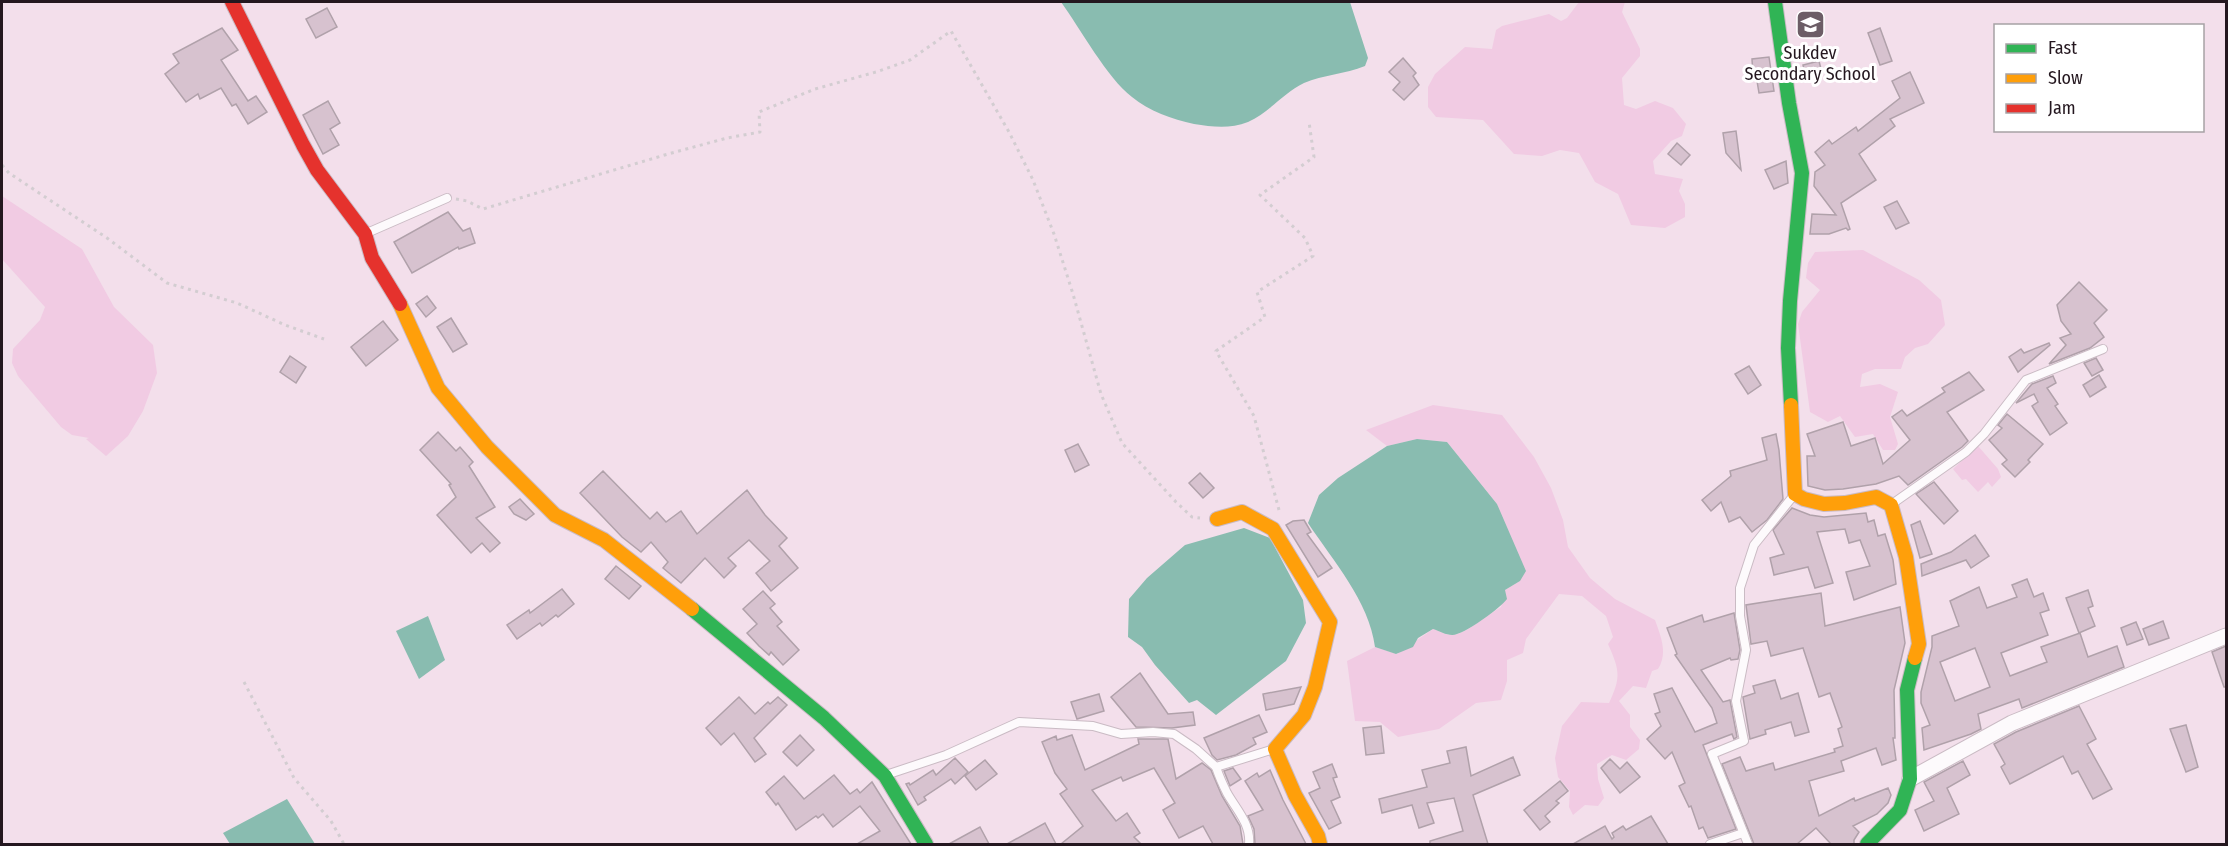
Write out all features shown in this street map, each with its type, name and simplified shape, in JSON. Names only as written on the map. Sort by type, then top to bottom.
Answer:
[{"type":"street","points":[[232,2],[317,170],[365,234],[372,258],[406,314],[438,388],[487,447],[555,515],[604,540],[707,621],[824,718],[885,776],[926,844]]},
{"type":"street","points":[[1775,2],[1789,103],[1803,173],[1790,301],[1788,348],[1795,494],[1806,501],[1829,503],[1853,502],[1876,497],[1891,505],[1906,557],[1919,644],[1907,690],[1910,779],[1900,810],[1867,844]]},
{"type":"street","points":[[1217,519],[1242,512],[1273,530],[1330,621],[1318,676],[1304,715],[1275,749],[1320,844]]},
{"type":"street","points":[[1910,779],[2012,723],[2226,636]]},
{"type":"lane","points":[[365,234],[447,198]]},
{"type":"lane","points":[[1891,505],[1966,452],[1984,434],[2026,380],[2103,350]]},
{"type":"lane","points":[[1748,844],[1712,754],[1744,741],[1736,701],[1746,650],[1740,616],[1740,588],[1754,545],[1795,494]]},
{"type":"lane","points":[[885,776],[946,755],[1019,722],[1093,726],[1121,734],[1153,732],[1174,734],[1216,767],[1228,795],[1240,810],[1250,837],[1249,844]]},
{"type":"lane","points":[[1216,767],[1275,749]]},
{"type":"lane","points":[[1710,844],[1743,833]]},
{"type":"path","points":[[447,198],[467,201],[483,209],[668,154],[727,138],[760,132],[759,112],[814,89],[910,60],[951,31],[1009,132],[1033,180],[1070,284],[1101,394],[1122,443],[1149,475],[1192,517],[1217,519]]},
{"type":"path","points":[[1273,530],[1279,511],[1267,457],[1254,416],[1216,351],[1265,317],[1257,292],[1313,256],[1305,238],[1260,195],[1314,157],[1310,122]]},
{"type":"path","points":[[2,165],[9,173],[107,238],[167,283],[237,303],[285,325],[324,339]]},
{"type":"path","points":[[244,682],[294,778],[331,821],[344,844]]},
{"type":"shaded area","points":[[1061,2],[1350,2],[1368,58],[1365,66],[1304,83],[1289,92],[1263,114],[1248,122],[1221,127],[1194,124],[1153,110],[1123,89]]},
{"type":"shaded area","points":[[1579,2],[1625,2],[1622,12],[1640,49],[1640,56],[1622,78],[1624,105],[1636,109],[1655,101],[1673,108],[1686,124],[1682,136],[1671,141],[1653,161],[1655,174],[1683,179],[1679,191],[1685,204],[1685,217],[1665,228],[1631,225],[1618,194],[1595,182],[1579,153],[1560,150],[1542,156],[1514,154],[1483,120],[1436,117],[1428,107],[1428,87],[1435,74],[1465,47],[1492,49],[1496,30],[1502,26],[1549,14],[1561,21],[1567,18]]},
{"type":"shaded area","points":[[2,196],[82,249],[114,307],[153,345],[157,373],[143,411],[128,436],[106,456],[86,439],[89,438],[72,435],[61,427],[18,376],[12,363],[13,349],[40,320],[45,307],[2,259]]},
{"type":"shaded area","points":[[1863,250],[1919,280],[1941,300],[1945,325],[1928,344],[1915,348],[1905,357],[1901,369],[1875,369],[1862,374],[1860,387],[1880,384],[1898,392],[1890,417],[1898,444],[1895,450],[1883,450],[1873,434],[1855,437],[1840,416],[1828,422],[1810,412],[1798,324],[1802,312],[1820,290],[1806,278],[1808,263],[1815,252]]},
{"type":"shaded area","points":[[1433,405],[1502,415],[1534,457],[1551,488],[1563,520],[1568,547],[1590,578],[1615,599],[1655,620],[1663,651],[1661,663],[1658,669],[1652,671],[1646,688],[1633,686],[1619,701],[1630,715],[1630,727],[1640,740],[1639,749],[1626,760],[1612,755],[1597,764],[1598,779],[1604,798],[1598,806],[1585,805],[1573,815],[1569,807],[1570,791],[1558,777],[1555,758],[1562,726],[1581,702],[1609,703],[1616,687],[1617,668],[1608,644],[1613,637],[1606,616],[1582,596],[1559,594],[1526,639],[1523,653],[1507,660],[1507,681],[1501,700],[1476,703],[1439,729],[1398,737],[1380,722],[1355,721],[1347,661],[1375,647],[1397,654],[1433,629],[1449,635],[1462,632],[1501,607],[1505,590],[1520,581],[1497,504],[1447,442],[1417,439],[1387,446],[1366,430]]},
{"type":"shaded area","points":[[1417,439],[1447,442],[1497,504],[1526,571],[1520,581],[1505,590],[1507,599],[1490,615],[1457,634],[1445,634],[1433,629],[1418,638],[1413,647],[1396,654],[1375,647],[1366,614],[1358,598],[1308,523],[1319,495],[1338,478],[1387,446]]},
{"type":"shaded area","points":[[1978,446],[1998,469],[2001,477],[1992,487],[1988,482],[1978,492],[1966,479],[1962,480],[1953,469]]},
{"type":"shaded area","points":[[1244,528],[1270,538],[1303,600],[1306,623],[1286,661],[1216,715],[1197,700],[1189,703],[1142,647],[1128,637],[1129,599],[1147,578],[1185,545]]},
{"type":"shaded area","points":[[428,616],[445,660],[419,679],[396,631]]},
{"type":"shaded area","points":[[287,799],[315,844],[230,844],[223,833]]},
{"type":"building","points":[[327,8],[337,27],[316,38],[306,19]]},
{"type":"building","points":[[222,28],[238,50],[221,60],[248,101],[256,96],[267,112],[248,124],[236,104],[232,106],[221,88],[200,99],[198,94],[186,102],[165,74],[179,63],[173,54]]},
{"type":"building","points":[[1880,28],[1892,61],[1880,65],[1868,33]]},
{"type":"building","points":[[1769,57],[1774,91],[1759,93],[1756,75],[1753,76],[1752,59]]},
{"type":"building","points":[[1403,58],[1416,73],[1413,76],[1419,85],[1404,100],[1393,90],[1400,82],[1389,72]]},
{"type":"building","points":[[1819,61],[1822,73],[1806,77],[1803,65]]},
{"type":"building","points":[[1910,72],[1924,103],[1890,119],[1895,126],[1859,154],[1876,180],[1841,203],[1850,229],[1846,228],[1829,234],[1810,234],[1812,214],[1836,215],[1814,186],[1815,172],[1825,165],[1815,152],[1829,140],[1832,144],[1856,127],[1858,131],[1900,98],[1892,81]]},
{"type":"building","points":[[328,101],[340,123],[330,129],[339,145],[323,154],[303,115]]},
{"type":"building","points":[[1736,131],[1741,170],[1726,153],[1723,133]]},
{"type":"building","points":[[1677,143],[1690,155],[1681,165],[1668,154]]},
{"type":"building","points":[[1786,161],[1788,183],[1774,189],[1765,170]]},
{"type":"building","points":[[1897,201],[1909,223],[1896,229],[1884,207]]},
{"type":"building","points":[[448,212],[463,231],[470,228],[475,243],[459,249],[458,247],[412,273],[394,242]]},
{"type":"building","points":[[2079,282],[2107,310],[2094,323],[2104,337],[2090,348],[2049,364],[2066,345],[2060,338],[2071,334],[2061,321],[2057,305]]},
{"type":"building","points":[[427,296],[436,308],[426,317],[416,304]]},
{"type":"building","points":[[451,318],[467,344],[453,352],[437,327]]},
{"type":"building","points":[[383,321],[398,340],[366,366],[351,347]]},
{"type":"building","points":[[2049,343],[2050,345],[2018,372],[2009,357],[2021,349],[2024,353]]},
{"type":"building","points":[[290,356],[306,367],[296,383],[280,372]]},
{"type":"building","points":[[2096,358],[2103,370],[2092,376],[2084,363]]},
{"type":"building","points":[[1749,366],[1761,385],[1748,394],[1735,374]]},
{"type":"building","points":[[1969,372],[1984,390],[1947,412],[1968,441],[1962,447],[1908,485],[1899,476],[1876,484],[1843,489],[1825,490],[1808,486],[1807,456],[1815,456],[1807,434],[1843,422],[1851,446],[1875,438],[1883,464],[1910,440],[1892,417],[1902,410],[1907,416],[1945,392],[1942,388]]},
{"type":"building","points":[[2099,375],[2106,387],[2090,397],[2083,385]]},
{"type":"building","points":[[2053,376],[2056,383],[2047,388],[2058,404],[2055,406],[2067,423],[2050,435],[2032,406],[2038,402],[2034,394],[2016,403],[2032,384]]},
{"type":"building","points":[[2007,414],[2043,444],[2015,477],[2002,464],[2007,460],[1989,440],[2002,428],[1998,425]]},
{"type":"building","points":[[438,432],[456,451],[460,447],[473,462],[469,466],[495,507],[476,518],[500,543],[490,552],[482,543],[471,553],[437,515],[456,497],[449,485],[451,484],[420,450]]},
{"type":"building","points":[[1776,434],[1783,499],[1767,520],[1752,532],[1740,517],[1729,522],[1721,502],[1711,511],[1702,500],[1731,476],[1730,471],[1767,460],[1762,438]]},
{"type":"building","points":[[1078,444],[1089,465],[1075,472],[1065,450]]},
{"type":"building","points":[[603,471],[650,519],[657,512],[666,522],[681,511],[697,534],[747,490],[765,515],[787,538],[779,546],[798,568],[771,591],[756,573],[770,561],[749,540],[728,558],[736,566],[724,578],[705,558],[681,583],[663,568],[668,562],[651,542],[641,552],[622,537],[580,493]]},
{"type":"building","points":[[1200,473],[1214,488],[1203,498],[1189,483]]},
{"type":"building","points":[[1934,482],[1958,511],[1944,524],[1916,494]]},
{"type":"building","points":[[520,499],[534,514],[526,520],[514,514],[509,507]]},
{"type":"building","points":[[1792,508],[1810,515],[1824,517],[1866,513],[1868,522],[1874,520],[1878,536],[1885,534],[1893,560],[1896,584],[1854,600],[1846,572],[1870,566],[1860,540],[1849,543],[1845,529],[1817,532],[1833,583],[1815,588],[1808,567],[1774,575],[1770,558],[1784,554],[1773,530]]},
{"type":"building","points":[[1304,520],[1311,532],[1307,534],[1332,568],[1318,577],[1286,525],[1293,521]]},
{"type":"building","points":[[1920,521],[1932,554],[1920,558],[1911,525]]},
{"type":"building","points":[[1975,535],[1989,556],[1971,568],[1966,560],[1922,576],[1921,564],[1951,552]]},
{"type":"building","points":[[616,566],[641,586],[629,599],[605,579]]},
{"type":"building","points":[[2027,579],[2034,597],[2043,593],[2049,610],[2040,613],[2048,635],[2001,653],[2010,676],[2047,662],[2041,647],[2080,633],[2088,657],[2117,646],[2124,667],[2022,708],[2019,699],[1978,714],[1981,729],[1924,750],[1922,728],[1930,725],[1921,703],[1921,692],[1932,647],[1932,636],[1959,626],[1950,601],[1979,587],[1987,608],[2017,597],[2012,585]],"holes":[[[1975,648],[1990,687],[1955,701],[1940,662]]]},
{"type":"building","points":[[562,589],[574,604],[558,617],[556,615],[542,626],[540,623],[517,639],[507,625],[529,610],[530,613]]},
{"type":"building","points":[[2088,590],[2093,606],[2088,608],[2095,626],[2079,633],[2066,598]]},
{"type":"building","points":[[763,591],[775,604],[770,608],[782,622],[777,626],[799,650],[783,665],[771,652],[769,655],[747,633],[757,624],[743,609]]},
{"type":"building","points":[[1821,593],[1825,626],[1900,607],[1905,643],[1894,690],[1895,738],[1893,738],[1896,760],[1882,765],[1876,748],[1841,761],[1844,771],[1809,781],[1819,816],[1854,798],[1855,801],[1888,788],[1891,795],[1888,803],[1877,814],[1853,826],[1859,832],[1854,844],[1831,844],[1816,828],[1797,844],[1754,844],[1722,764],[1740,757],[1746,771],[1773,763],[1775,770],[1835,752],[1834,749],[1843,746],[1838,729],[1842,727],[1830,693],[1819,697],[1803,648],[1771,656],[1767,641],[1751,644],[1746,605]]},
{"type":"building","points":[[1734,613],[1740,650],[1738,659],[1731,660],[1730,658],[1701,670],[1723,702],[1730,700],[1737,737],[1734,739],[1732,734],[1703,745],[1736,829],[1708,838],[1703,827],[1699,829],[1691,806],[1689,807],[1679,786],[1685,783],[1672,752],[1665,759],[1647,739],[1661,726],[1655,714],[1660,712],[1654,694],[1672,688],[1695,732],[1717,723],[1712,708],[1675,655],[1677,654],[1667,628],[1702,615],[1704,622]]},
{"type":"building","points":[[2163,621],[2169,638],[2149,645],[2143,629]]},
{"type":"building","points":[[2136,622],[2143,639],[2127,645],[2121,628]]},
{"type":"building","points":[[2226,646],[2226,687],[2224,687],[2212,652]]},
{"type":"building","points":[[1140,673],[1168,714],[1193,712],[1195,725],[1172,728],[1136,727],[1111,697]]},
{"type":"building","points":[[1775,680],[1781,699],[1798,693],[1809,732],[1795,736],[1791,722],[1765,730],[1766,734],[1750,739],[1743,697],[1755,693],[1753,686]]},
{"type":"building","points":[[1301,687],[1294,704],[1266,710],[1263,694]]},
{"type":"building","points":[[1099,694],[1104,711],[1077,719],[1071,702]]},
{"type":"building","points":[[739,697],[755,714],[768,702],[770,704],[778,697],[787,705],[754,738],[766,754],[755,762],[734,733],[721,745],[706,728]]},
{"type":"building","points":[[2079,706],[2096,739],[2087,744],[2112,789],[2093,799],[2078,771],[2072,774],[2063,756],[2010,784],[2001,767],[2005,764],[1994,744],[2016,732]]},
{"type":"building","points":[[1259,715],[1267,732],[1253,738],[1256,744],[1236,755],[1217,760],[1212,755],[1204,738]]},
{"type":"building","points":[[2186,725],[2198,767],[2186,772],[2170,729]]},
{"type":"building","points":[[1381,726],[1384,753],[1366,755],[1363,728]]},
{"type":"building","points":[[800,735],[814,750],[797,766],[783,752]]},
{"type":"building","points":[[1072,735],[1085,770],[1139,744],[1138,739],[1168,739],[1176,779],[1202,763],[1211,770],[1222,796],[1240,826],[1243,844],[1213,844],[1203,826],[1179,838],[1163,810],[1175,803],[1154,768],[1123,781],[1121,777],[1092,790],[1116,821],[1127,813],[1140,833],[1134,837],[1141,844],[1061,844],[1083,826],[1060,794],[1067,789],[1055,773],[1042,742],[1056,736],[1057,740]]},
{"type":"building","points":[[1466,747],[1471,776],[1513,757],[1520,775],[1473,795],[1488,844],[1430,844],[1430,841],[1463,831],[1454,798],[1427,803],[1434,823],[1419,828],[1412,805],[1382,813],[1379,799],[1427,787],[1422,770],[1450,763],[1447,751]]},
{"type":"building","points":[[955,758],[968,772],[955,784],[951,779],[924,797],[926,800],[918,805],[906,784],[910,785],[933,770],[936,775]]},
{"type":"building","points":[[1610,759],[1620,769],[1627,762],[1640,777],[1620,793],[1601,768]]},
{"type":"building","points":[[985,760],[997,774],[976,790],[965,776]]},
{"type":"building","points":[[1963,761],[1970,775],[1947,788],[1959,814],[1924,831],[1915,810],[1934,801],[1924,782]]},
{"type":"building","points":[[1332,764],[1337,777],[1333,778],[1340,797],[1331,801],[1341,823],[1329,829],[1309,793],[1320,788],[1313,772]]},
{"type":"building","points":[[1233,768],[1241,779],[1230,786],[1224,771]]},
{"type":"building","points":[[1270,770],[1306,844],[1255,844],[1254,829],[1248,816],[1263,810],[1245,781],[1257,773],[1259,777]]},
{"type":"building","points":[[834,775],[850,794],[857,789],[860,793],[872,782],[911,844],[857,844],[880,831],[860,806],[833,827],[823,814],[818,818],[816,816],[796,830],[778,803],[776,805],[766,792],[784,776],[804,799]]},
{"type":"building","points":[[1560,781],[1568,791],[1556,801],[1559,803],[1545,816],[1550,822],[1540,830],[1524,810]]},
{"type":"building","points":[[1651,816],[1668,844],[1573,844],[1605,826],[1612,839],[1614,837],[1612,833],[1623,826],[1626,830]]},
{"type":"building","points":[[1045,823],[1056,844],[1007,844]]},
{"type":"building","points":[[980,827],[989,844],[949,844]]},
{"type":"traffic: fast","points":[[1775,2],[1789,103],[1802,173],[1790,301],[1788,348],[1791,405]]},
{"type":"traffic: fast","points":[[692,609],[824,718],[885,776],[926,844]]},
{"type":"traffic: fast","points":[[1867,844],[1900,810],[1910,779],[1907,690],[1915,658]]},
{"type":"traffic: slow","points":[[400,304],[438,388],[487,447],[555,515],[604,540],[692,609]]},
{"type":"traffic: slow","points":[[1791,405],[1795,494],[1824,504],[1845,503],[1876,497],[1891,505],[1906,557],[1919,644],[1915,658]]},
{"type":"traffic: slow","points":[[1217,519],[1242,512],[1273,529],[1330,622],[1315,687],[1304,715],[1275,749],[1320,844]]},
{"type":"traffic: jam","points":[[232,2],[303,145],[317,170],[365,234],[372,258],[400,304]]},
{"type":"place","name":"Sukdev Secondary School","points":[[1810,24]]}]
